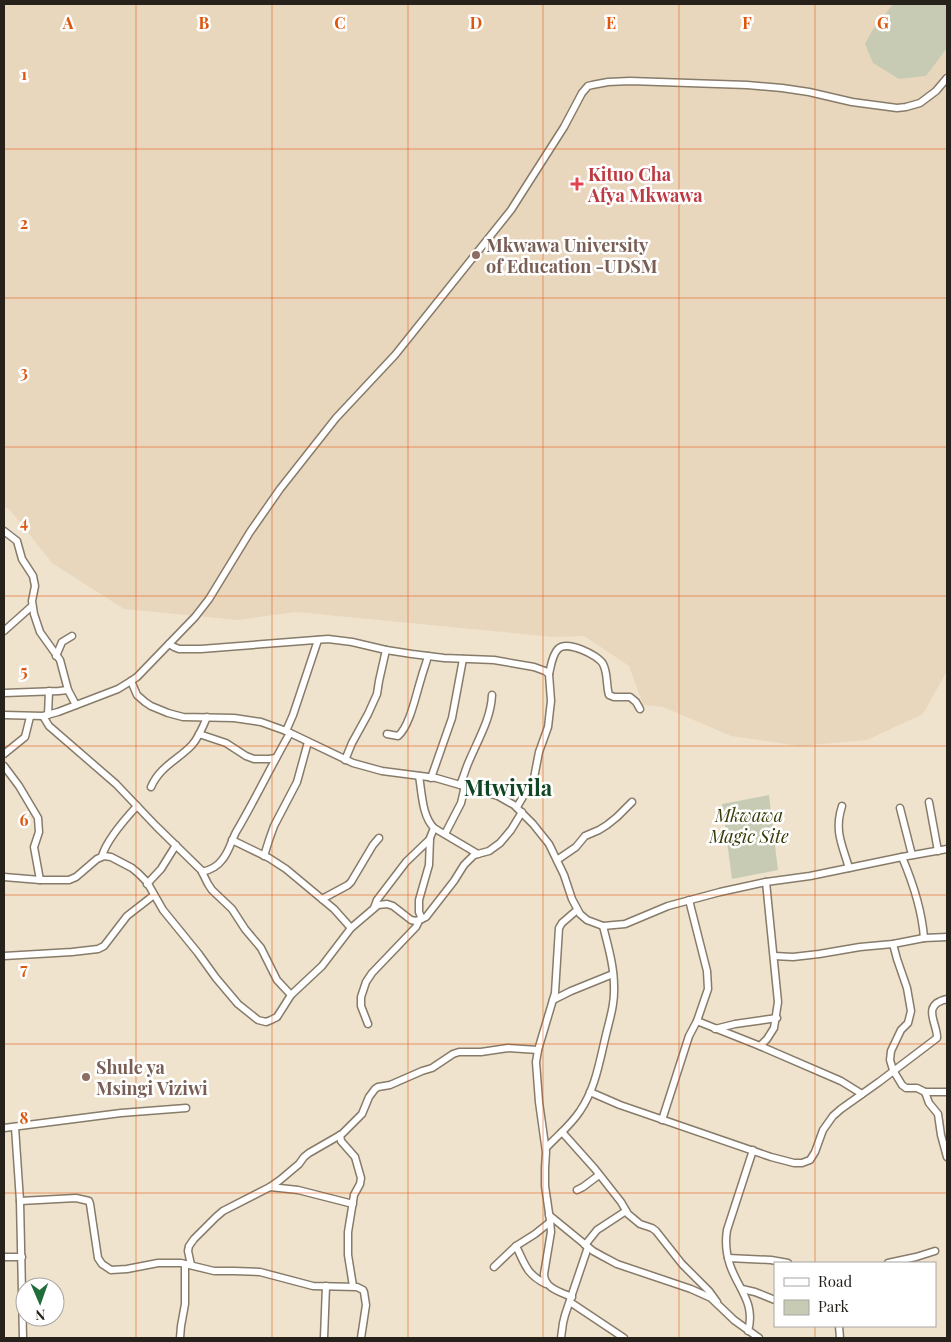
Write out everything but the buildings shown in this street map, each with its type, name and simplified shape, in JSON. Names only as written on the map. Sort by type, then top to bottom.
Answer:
[{"type":"street","points":[[4,715],[30,717],[45,715],[118,689],[131,682],[195,617],[209,599],[266,508],[336,418],[395,355],[511,210],[588,86],[608,82],[630,81],[747,85],[809,92],[852,102],[897,108],[920,103],[936,91],[947,78]]},
{"type":"street","points":[[4,531],[17,541],[22,560],[30,570],[34,580],[32,606],[40,632],[62,666],[68,690],[76,705]]},
{"type":"street","points":[[4,631],[32,606]]},
{"type":"street","points":[[56,656],[62,642],[72,636]]},
{"type":"street","points":[[169,644],[179,649],[201,649],[328,639],[428,656],[494,660],[534,667],[549,674]]},
{"type":"street","points":[[202,872],[221,862],[255,801],[288,732],[318,640]]},
{"type":"street","points":[[368,1024],[361,1006],[361,997],[366,982],[372,973],[432,910],[464,865],[474,856],[495,848],[511,830],[534,778],[539,752],[548,727],[551,701],[549,674],[557,649],[566,646],[596,657],[603,663],[606,670],[609,695],[629,697],[634,700],[640,709]]},
{"type":"street","points":[[345,760],[352,742],[377,694],[386,650]]},
{"type":"street","points":[[387,734],[398,736],[404,730],[428,656]]},
{"type":"street","points":[[431,778],[452,718],[463,659]]},
{"type":"street","points":[[131,682],[137,694],[151,706],[178,716],[247,719],[260,722],[288,732],[345,760],[382,771],[463,785],[498,796],[514,805],[534,824],[549,844],[578,910],[587,920],[603,926],[625,924],[668,906],[688,900],[766,882],[810,876],[947,849]]},
{"type":"street","points":[[4,693],[68,690]]},
{"type":"street","points":[[48,692],[45,715],[49,726],[116,784],[194,863],[202,872],[212,890],[232,910],[244,929],[261,948],[277,980],[291,995]]},
{"type":"street","points":[[445,834],[461,803],[469,760],[489,716],[492,695]]},
{"type":"street","points":[[4,754],[25,737],[30,717]]},
{"type":"street","points":[[151,786],[165,767],[194,742],[207,717]]},
{"type":"street","points":[[199,734],[226,743],[254,759],[276,758]]},
{"type":"street","points":[[264,856],[274,826],[298,782],[308,742]]},
{"type":"street","points":[[4,766],[19,786],[38,818],[39,832],[34,847],[40,880]]},
{"type":"street","points":[[419,776],[424,813],[429,823],[434,828],[478,854]]},
{"type":"street","points":[[557,860],[576,847],[585,836],[600,830],[617,817],[632,802]]},
{"type":"street","points":[[929,802],[938,851]]},
{"type":"street","points":[[4,877],[61,881],[76,877],[102,856],[126,818],[137,806]]},
{"type":"street","points":[[842,806],[838,819],[838,834],[849,868]]},
{"type":"street","points":[[900,808],[912,855]]},
{"type":"street","points":[[421,920],[419,900],[429,865],[430,840],[434,828]]},
{"type":"street","points":[[322,899],[351,882],[379,838]]},
{"type":"street","points":[[232,840],[286,869],[341,915],[351,928]]},
{"type":"street","points":[[373,909],[406,862],[430,840]]},
{"type":"street","points":[[148,884],[161,869],[176,845]]},
{"type":"street","points":[[102,856],[112,858],[138,873],[148,884],[163,910],[238,1004],[258,1020],[266,1022],[272,1020],[281,1012],[291,995],[322,966],[351,928],[373,909],[387,904],[393,906],[411,920],[421,920]]},
{"type":"street","points":[[902,857],[918,902],[924,938]]},
{"type":"street","points":[[760,1046],[774,1028],[778,1002],[766,882]]},
{"type":"street","points":[[4,956],[98,949],[104,946],[127,916],[154,895]]},
{"type":"street","points":[[662,1120],[689,1036],[697,1021],[708,989],[707,971],[688,900]]},
{"type":"street","points":[[546,1284],[544,1274],[551,1232],[545,1186],[546,1148],[537,1088],[536,1062],[553,1000],[560,928],[562,923],[578,910]]},
{"type":"street","points":[[546,1148],[579,1113],[590,1092],[599,1065],[614,1004],[613,967],[603,926]]},
{"type":"street","points":[[774,956],[801,956],[894,944],[924,938],[947,937]]},
{"type":"street","points":[[894,944],[896,959],[907,988],[911,1011],[908,1023],[901,1030],[891,1051],[890,1060],[893,1070],[903,1086],[917,1088],[925,1092],[947,1092]]},
{"type":"street","points":[[553,1000],[613,974]]},
{"type":"street","points":[[590,1092],[662,1120],[789,1162],[798,1164],[807,1162],[813,1156],[823,1130],[841,1109],[938,1036],[933,1024],[932,1012],[937,1003],[947,999]]},
{"type":"street","points":[[715,1029],[776,1018]]},
{"type":"street","points":[[697,1021],[840,1081],[862,1094]]},
{"type":"street","points":[[180,1338],[185,1304],[189,1246],[216,1216],[270,1186],[290,1172],[309,1153],[340,1135],[362,1114],[369,1097],[378,1087],[390,1085],[432,1068],[453,1054],[508,1048],[538,1050]]},
{"type":"street","points":[[925,1092],[929,1103],[938,1114],[947,1157]]},
{"type":"street","points":[[4,1128],[103,1115],[186,1108]]},
{"type":"street","points":[[15,1127],[20,1201],[23,1338]]},
{"type":"street","points":[[562,1132],[621,1202],[626,1211],[640,1224],[656,1231],[682,1264],[709,1291],[719,1305]]},
{"type":"street","points":[[340,1135],[341,1141],[355,1157],[360,1175],[360,1184],[354,1195],[347,1242],[353,1286]]},
{"type":"street","points":[[743,1338],[750,1322],[750,1310],[732,1270],[728,1258],[726,1240],[727,1230],[753,1150]]},
{"type":"street","points":[[577,1190],[599,1175]]},
{"type":"street","points":[[270,1186],[298,1190],[353,1204]]},
{"type":"street","points":[[20,1201],[76,1198],[89,1201],[98,1258],[102,1264],[111,1270],[158,1264],[188,1264],[214,1271],[260,1272],[308,1285],[353,1286],[363,1290],[366,1298],[361,1338]]},
{"type":"street","points":[[560,1337],[562,1323],[587,1246],[597,1230],[626,1211]]},
{"type":"street","points":[[494,1267],[516,1246],[535,1234],[550,1218]]},
{"type":"street","points":[[550,1218],[593,1251],[617,1264],[691,1289],[711,1298],[759,1338]]},
{"type":"street","points":[[516,1246],[529,1272],[536,1279],[571,1299],[624,1338]]},
{"type":"street","points":[[893,1262],[935,1251]]},
{"type":"street","points":[[4,1257],[22,1257]]},
{"type":"street","points":[[728,1258],[782,1262]]},
{"type":"street","points":[[324,1338],[326,1286]]},
{"type":"street","points":[[742,1289],[774,1300]]},
{"type":"shaded area","name":"Mkwawa University of Education -UDSM","points":[[4,4],[947,4],[947,671],[923,714],[867,740],[800,746],[731,736],[663,707],[643,705],[629,666],[584,636],[553,637],[296,612],[237,620],[124,609],[52,563],[10,510],[4,506]]},
{"type":"green space","points":[[893,4],[947,4],[947,48],[926,76],[899,79],[873,63],[865,44],[872,31]]},
{"type":"green space","name":"Mkwawa Magic Site","points":[[769,795],[778,870],[732,879],[722,804]]},
{"type":"place","name":"Kituo Cha Afya Mkwawa","points":[[577,184]]},
{"type":"place","name":"Mkwawa University of Education -UDSM","points":[[476,255]]},
{"type":"place","name":"Shule ya Msingi Viziwi","points":[[86,1077]]},
{"type":"district","name":"Mtwivila","points":[[508,787]]}]
